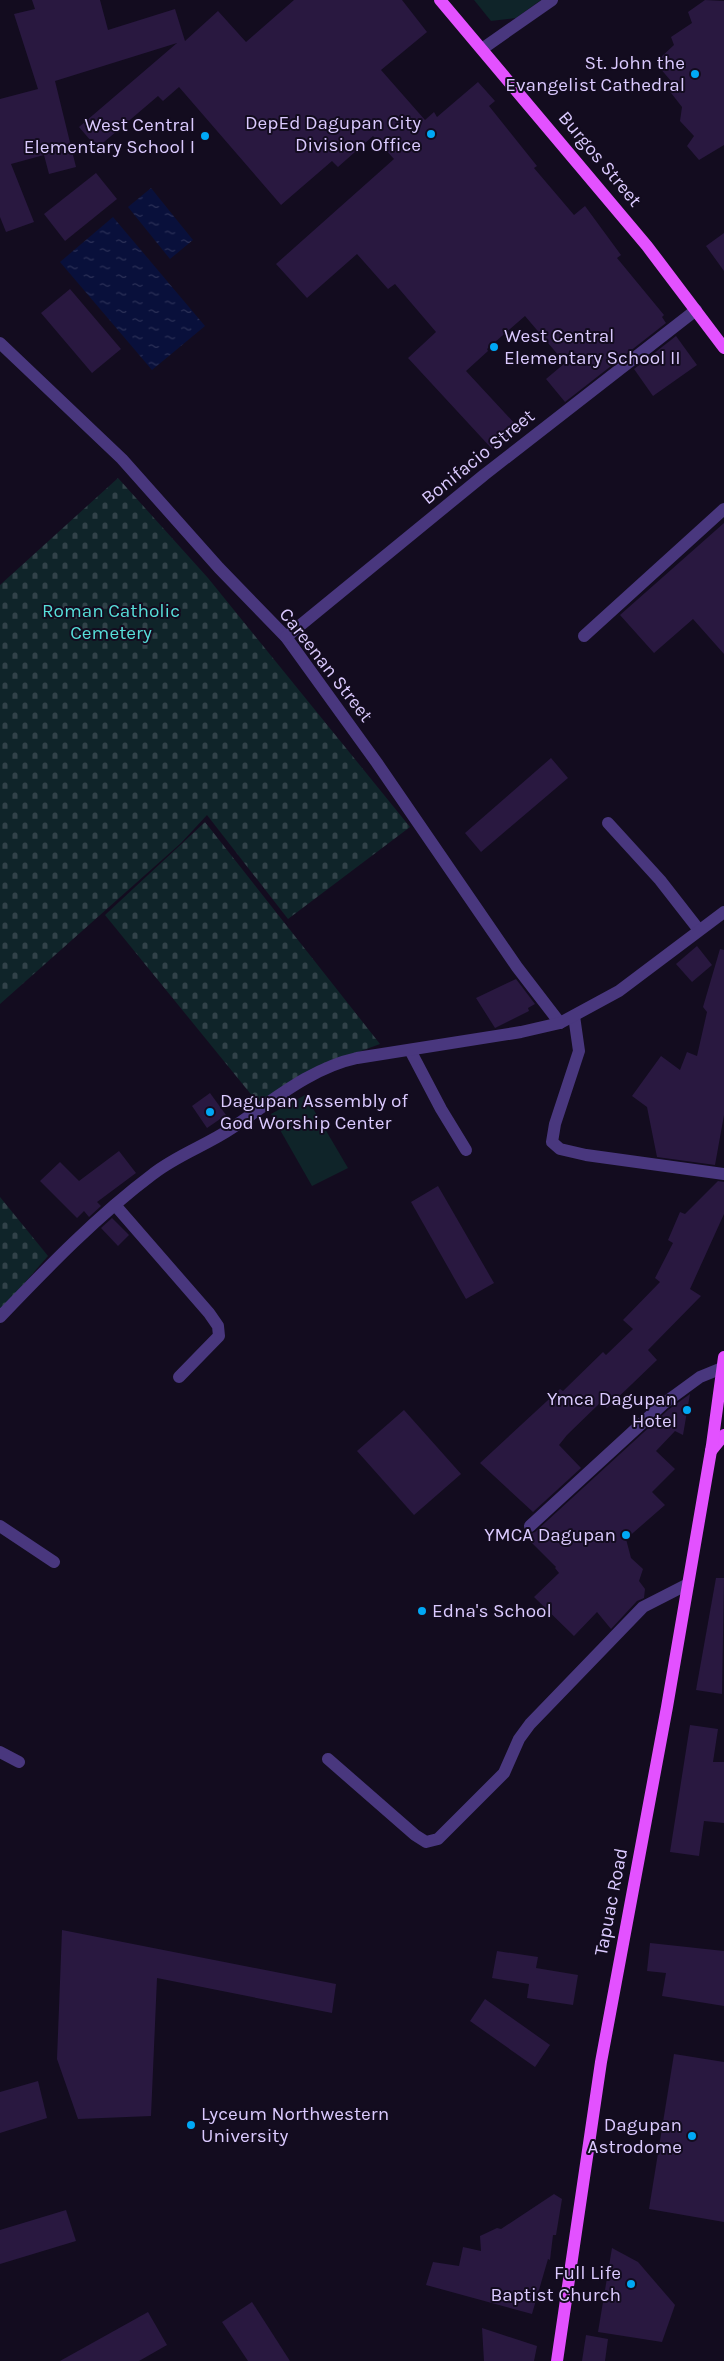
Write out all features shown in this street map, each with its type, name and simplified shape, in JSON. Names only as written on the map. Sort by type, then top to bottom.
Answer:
[{"type":"main road","name":"Burgos Street","points":[[440,0],[647,246],[724,348]]},
{"type":"main road","name":"Tapuac Road","points":[[557,2361],[603,2053],[688,1584],[723,1362]]},
{"type":"main road","points":[[710,1452],[724,1435]]},
{"type":"street","points":[[482,49],[552,0]]},
{"type":"street","name":"Bonifacio Street","points":[[286,637],[484,475],[696,310]]},
{"type":"street","name":"Careenan Street","points":[[0,343],[122,459],[219,568],[286,637],[377,763],[517,967],[560,1023]]},
{"type":"street","points":[[584,636],[724,510]]},
{"type":"street","points":[[608,824],[660,880],[700,930]]},
{"type":"street","points":[[0,1317],[41,1274],[115,1205],[175,1159],[229,1130],[319,1070],[341,1061],[521,1032],[560,1023],[619,991],[724,912]]},
{"type":"street","points":[[574,1016],[579,1052],[555,1124],[552,1142],[560,1149],[586,1155],[724,1174]]},
{"type":"street","points":[[410,1050],[441,1109],[466,1150]]},
{"type":"street","points":[[115,1205],[210,1313],[218,1326],[219,1336],[180,1377]]},
{"type":"street","points":[[530,1526],[663,1404],[723,1362]]},
{"type":"street","points":[[0,1526],[54,1562]]},
{"type":"street","points":[[328,1759],[415,1835],[426,1842],[438,1839],[504,1773],[519,1739],[530,1724],[618,1631],[643,1607],[688,1584]]},
{"type":"street","points":[[0,1752],[19,1762]]},
{"type":"green space","points":[[474,0],[541,0],[516,18],[491,21]]},
{"type":"green space","name":"Roman Catholic Cemetery","points":[[118,478],[208,578],[410,827],[288,919],[207,815],[181,843],[0,1004],[0,585]]},
{"type":"green space","points":[[205,822],[380,1044],[318,1067],[258,1103],[105,915]]},
{"type":"green space","points":[[305,1095],[348,1168],[312,1186],[271,1114]]},
{"type":"green space","points":[[0,1197],[48,1256],[0,1311]]},
{"type":"water","points":[[151,188],[193,240],[170,259],[128,207]]},
{"type":"water","points":[[113,217],[205,326],[152,370],[60,262]]},
{"type":"building","points":[[32,0],[100,0],[108,30],[175,9],[185,41],[218,11],[246,42],[294,0],[402,0],[427,32],[381,70],[425,120],[434,112],[437,117],[478,82],[495,101],[489,106],[537,166],[534,168],[574,215],[585,206],[621,255],[617,258],[664,315],[662,317],[666,323],[565,402],[546,379],[565,363],[525,316],[487,349],[488,351],[466,371],[518,427],[493,450],[408,358],[436,332],[395,284],[388,289],[357,254],[307,298],[276,264],[394,159],[373,136],[338,167],[332,161],[281,205],[179,87],[163,101],[158,96],[97,148],[79,127],[177,43],[55,81],[76,167],[49,174],[44,155],[11,164],[34,222],[6,232],[0,217],[0,99],[38,89],[14,14],[35,9]]},
{"type":"building","name":"St. John the Evangelist Cathedral","points":[[705,0],[724,1],[724,145],[699,160],[687,146],[694,136],[680,121],[682,107],[668,89],[671,81],[659,67],[660,58],[674,45],[671,37],[692,23],[688,12]]},
{"type":"building","points":[[96,173],[117,199],[65,241],[44,214]]},
{"type":"building","points":[[724,233],[724,271],[706,246]]},
{"type":"building","points":[[70,289],[121,349],[92,373],[41,313]]},
{"type":"building","points":[[676,336],[697,365],[653,396],[634,369]]},
{"type":"building","points":[[724,523],[724,654],[693,619],[654,653],[620,615]]},
{"type":"building","points":[[551,758],[568,778],[481,852],[465,833]]},
{"type":"building","points":[[697,946],[712,965],[692,982],[676,964]]},
{"type":"building","points":[[720,949],[724,950],[724,1115],[715,1165],[657,1157],[647,1107],[632,1096],[661,1056],[680,1070],[687,1052],[697,1056],[707,1012],[703,1007]]},
{"type":"building","points":[[516,979],[535,1004],[528,1008],[529,1011],[495,1028],[476,998]]},
{"type":"building","points":[[210,1093],[226,1115],[207,1128],[192,1106]]},
{"type":"building","points":[[119,1151],[136,1173],[97,1202],[101,1206],[89,1217],[84,1211],[77,1218],[40,1181],[60,1162],[79,1181]]},
{"type":"building","points":[[718,1181],[724,1182],[724,1214],[690,1289],[701,1296],[648,1350],[657,1360],[607,1408],[601,1402],[559,1445],[581,1468],[533,1512],[480,1463],[560,1389],[563,1391],[603,1352],[606,1355],[633,1329],[623,1320],[660,1282],[655,1278],[673,1243],[668,1240],[680,1212],[685,1214]]},
{"type":"building","points":[[438,1186],[494,1283],[466,1299],[411,1202]]},
{"type":"building","points":[[112,1218],[129,1235],[118,1246],[101,1228]]},
{"type":"building","points":[[690,1394],[683,1435],[675,1431],[656,1451],[675,1469],[652,1492],[665,1505],[626,1539],[631,1558],[643,1569],[639,1581],[645,1589],[644,1598],[637,1601],[611,1629],[597,1612],[574,1636],[534,1597],[559,1573],[556,1567],[525,1536],[535,1532],[668,1410]]},
{"type":"building","points":[[404,1410],[461,1474],[414,1515],[357,1451]]},
{"type":"building","points":[[716,1578],[724,1578],[722,1694],[696,1690]]},
{"type":"building","points":[[690,1725],[718,1729],[713,1762],[724,1762],[724,1823],[704,1821],[699,1856],[670,1852]]},
{"type":"building","points":[[62,1930],[336,1984],[332,2013],[157,1978],[151,2116],[78,2119],[57,2059]]},
{"type":"building","points":[[650,1943],[724,1951],[724,2006],[662,1996],[666,1973],[647,1971]]},
{"type":"building","points":[[497,1951],[538,1957],[536,1968],[578,1975],[573,2005],[527,1998],[529,1984],[492,1978]]},
{"type":"building","points":[[485,1999],[550,2045],[535,2067],[470,2021]]},
{"type":"building","name":"Dagupan Astrodome","points":[[674,2054],[724,2062],[724,2222],[649,2209]]},
{"type":"building","points":[[38,2081],[47,2118],[0,2133],[0,2092]]},
{"type":"building","points":[[554,2194],[562,2199],[556,2235],[553,2235],[550,2260],[548,2259],[532,2314],[426,2285],[433,2262],[459,2266],[463,2247],[481,2251],[480,2236],[497,2228],[501,2229]]},
{"type":"building","points":[[66,2210],[76,2241],[0,2264],[0,2230]]},
{"type":"building","name":"Full Life Baptist Church","points":[[612,2248],[638,2262],[675,2305],[662,2342],[598,2332]]},
{"type":"building","points":[[252,2302],[290,2361],[248,2361],[222,2322]]},
{"type":"building","points":[[148,2312],[167,2345],[139,2361],[60,2361]]},
{"type":"building","points":[[482,2328],[537,2346],[534,2361],[484,2361]]},
{"type":"building","points":[[586,2335],[608,2339],[605,2361],[582,2361]]},
{"type":"place","name":"St. John the Evangelist Cathedral","points":[[695,74]]},
{"type":"place","name":"DepEd Dagupan City Division Office","points":[[431,134]]},
{"type":"place","name":"West Central Elementary School I","points":[[205,136]]},
{"type":"place","name":"West Central Elementary School II","points":[[494,347]]},
{"type":"place","name":"Dagupan Assembly of God Worship Center","points":[[210,1112]]},
{"type":"place","name":"Ymca Dagupan Hotel","points":[[687,1410]]},
{"type":"place","name":"YMCA Dagupan","points":[[626,1535]]},
{"type":"place","name":"Edna's School","points":[[422,1611]]},
{"type":"place","name":"Lyceum Northwestern University","points":[[191,2125]]},
{"type":"place","name":"Dagupan Astrodome","points":[[692,2136]]},
{"type":"place","name":"Full Life Baptist Church","points":[[631,2284]]}]
